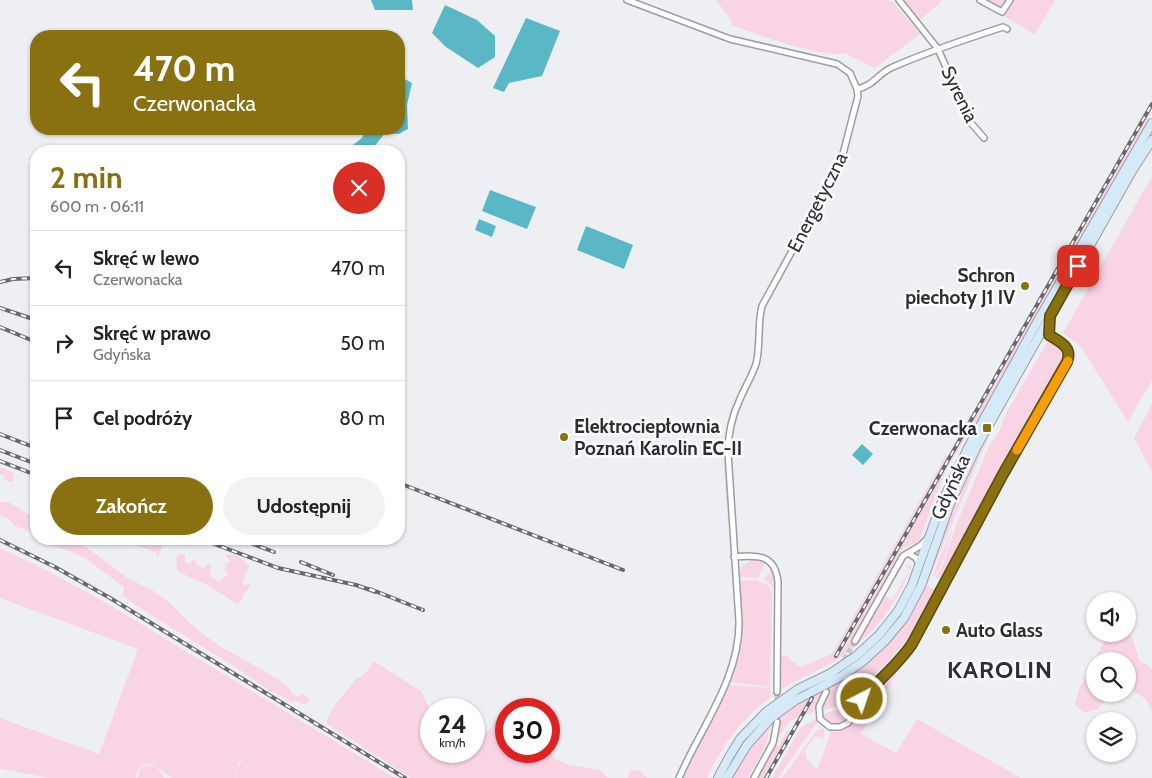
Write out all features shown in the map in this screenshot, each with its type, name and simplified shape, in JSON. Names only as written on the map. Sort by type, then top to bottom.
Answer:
[{"type":"main road","name":"Gdyńska","points":[[718,778],[736,745],[766,712],[798,689],[848,662],[879,635],[903,603],[919,567],[941,504],[968,448],[1044,310],[1152,123]]},
{"type":"main road","name":"Gdyńska","points":[[727,778],[747,745],[771,718],[796,700],[854,668],[882,645],[901,622],[921,586],[939,533],[963,476],[1030,351],[1132,171],[1152,140]]},
{"type":"street","points":[[627,0],[730,39],[837,64],[850,74],[857,89],[870,85],[883,72],[891,68],[938,49]]},
{"type":"street","name":"Syrenia","points":[[899,0],[938,49],[971,123],[984,138]]},
{"type":"street","points":[[980,0],[1002,12],[1010,0]]},
{"type":"street","name":"Syrenia","points":[[938,49],[1003,27],[1007,28]]},
{"type":"street","name":"Energetyczna","points":[[679,778],[726,683],[735,657],[739,629],[728,452],[728,440],[733,418],[755,366],[762,306],[839,166],[856,110],[857,89]]},
{"type":"street","points":[[1049,335],[1050,316]]},
{"type":"street","points":[[1030,351],[1049,335]]},
{"type":"street","points":[[826,692],[818,707],[820,719],[830,727],[843,726],[849,721],[868,692],[897,664],[912,644],[1002,476],[1067,362],[1069,350],[1065,345],[1049,335]]},
{"type":"street","points":[[855,641],[901,560],[929,538]]},
{"type":"street","points":[[908,553],[916,558],[919,567]]},
{"type":"street","points":[[734,557],[750,555],[762,557],[769,561],[776,570],[778,582],[777,692]]},
{"type":"street","points":[[754,778],[773,743],[776,722]]},
{"type":"shaded area","points":[[716,0],[888,0],[893,2],[920,34],[875,68],[844,53],[835,54],[805,49],[731,25],[731,20]]},
{"type":"shaded area","points":[[904,0],[943,0],[920,20]]},
{"type":"shaded area","points":[[975,0],[1055,0],[1035,34]]},
{"type":"shaded area","points":[[1152,106],[1146,127],[983,412],[947,467],[919,541],[900,552],[896,563],[852,641],[858,641],[901,566],[885,596],[892,600],[910,569],[906,567],[910,564],[911,567],[897,597],[888,611],[854,648],[826,666],[785,687],[760,705],[730,738],[707,778],[683,778],[729,685],[770,688],[771,696],[780,690],[780,659],[782,656],[788,655],[788,658],[800,667],[832,654],[946,455],[949,456],[833,656],[839,656]]},
{"type":"shaded area","points":[[829,171],[828,179],[758,305],[823,187]]},
{"type":"shaded area","points":[[1152,176],[1152,380],[1128,422],[1081,347],[1063,333]]},
{"type":"shaded area","points":[[1051,340],[1065,350],[1065,360],[1003,468],[944,581],[936,577],[944,562],[955,528],[990,444],[1046,344]]},
{"type":"shaded area","points":[[1152,404],[1152,472],[1134,438]]},
{"type":"shaded area","points":[[987,440],[926,586],[934,590],[907,639],[851,702],[823,710],[823,705],[829,692],[823,692],[814,712],[804,715],[813,699],[811,699],[801,716],[790,721],[778,740],[780,721],[770,727],[766,745],[748,778],[731,778],[757,740],[780,716],[801,701],[834,685],[857,670],[880,652],[894,637],[908,618],[920,595],[957,497],[974,461]]},
{"type":"shaded area","points":[[724,452],[729,532],[724,468]]},
{"type":"shaded area","points":[[0,467],[15,473],[12,482],[3,479],[5,476],[0,474]]},
{"type":"shaded area","points":[[0,502],[8,502],[30,515],[30,531],[14,525],[9,519],[0,515]]},
{"type":"shaded area","points":[[953,527],[943,561],[935,576],[933,574]]},
{"type":"shaded area","points":[[52,545],[83,545],[129,579],[152,590],[171,604],[196,629],[221,647],[280,680],[290,689],[293,695],[299,697],[302,694],[310,700],[305,705],[297,701],[290,703],[289,700],[268,690],[243,672],[137,606],[122,595],[124,587],[85,558]]},
{"type":"shaded area","points":[[135,545],[162,545],[158,557],[155,552]]},
{"type":"shaded area","points":[[0,548],[42,568],[108,604],[395,778],[236,778],[238,766],[245,757],[238,763],[235,778],[175,778],[155,766],[147,764],[139,768],[136,778],[50,778],[0,769],[0,718],[99,754],[138,649],[0,598]]},
{"type":"shaded area","points":[[181,553],[185,555],[185,562],[190,564],[195,559],[197,565],[204,568],[209,562],[212,566],[210,577],[219,581],[228,575],[225,572],[224,563],[228,564],[230,561],[225,555],[235,555],[241,558],[249,566],[242,583],[245,585],[249,584],[250,586],[242,600],[237,604],[209,586],[179,572],[176,558]]},
{"type":"shaded area","points":[[752,560],[759,560],[765,563],[758,578],[739,577],[742,566]]},
{"type":"shaded area","points":[[771,570],[774,578],[775,592],[764,579]]},
{"type":"shaded area","points":[[746,580],[764,583],[772,592],[770,687],[730,682],[740,645],[739,582]]},
{"type":"shaded area","points":[[936,592],[938,592],[908,645],[899,657],[869,686],[849,717],[837,724],[827,721],[823,716],[826,713],[852,705],[870,684],[894,661],[910,641]]},
{"type":"shaded area","points":[[1104,642],[1134,642],[1140,662],[1152,669],[1152,712],[1146,699],[1136,693],[1136,652],[1099,652]]},
{"type":"shaded area","points":[[374,661],[422,692],[425,698],[420,698],[420,763],[485,763],[485,732],[492,728],[494,720],[495,763],[560,763],[560,761],[600,770],[608,778],[411,778],[327,724],[327,719],[335,705],[357,678],[364,675]]},
{"type":"shaded area","points":[[901,666],[861,734],[896,753],[917,719],[1021,778],[782,778],[817,730],[822,728],[825,730],[823,739],[815,736],[805,750],[807,759],[817,770],[831,732],[841,731],[850,726],[867,697],[876,686],[890,672]]},
{"type":"shaded area","points":[[1086,676],[1086,702],[1104,702],[1098,709],[1085,713],[1075,705],[1079,690]]},
{"type":"shaded area","points":[[816,719],[817,722],[778,778],[773,778],[801,727]]},
{"type":"shaded area","points":[[792,729],[764,778],[757,778],[775,746],[779,746],[786,732]]},
{"type":"shaded area","points":[[146,765],[157,767],[164,778],[138,778],[139,770]]},
{"type":"shaded area","points":[[631,770],[640,771],[647,778],[628,778]]},
{"type":"water","points":[[371,0],[412,0],[413,10],[375,10]]},
{"type":"water","points":[[445,5],[477,20],[495,36],[495,57],[478,68],[446,47],[432,33]]},
{"type":"water","points":[[526,18],[560,31],[542,76],[509,83],[504,92],[493,88]]},
{"type":"water","points":[[405,79],[412,83],[407,105],[408,129],[405,131]]},
{"type":"water","points":[[364,135],[383,135],[376,145],[353,145]]},
{"type":"water","points":[[490,190],[536,207],[527,229],[482,211]]},
{"type":"water","points":[[479,219],[496,226],[492,237],[475,230]]},
{"type":"water","points":[[586,226],[633,245],[624,269],[577,250]]},
{"type":"water","points":[[862,444],[873,454],[863,465],[852,455]]},
{"type":"tunnel","points":[[826,692],[855,641]]},
{"type":"tunnel","points":[[777,692],[777,722]]},
{"type":"railway","points":[[836,656],[1152,104]]},
{"type":"railway","points":[[0,282],[30,278]]},
{"type":"railway","points":[[0,308],[30,318]]},
{"type":"railway","points":[[0,327],[30,340]]},
{"type":"railway","points":[[0,434],[30,446]]},
{"type":"railway","points":[[0,450],[30,462]]},
{"type":"railway","points":[[0,461],[30,473]]},
{"type":"railway","points":[[405,485],[623,570]]},
{"type":"railway","points":[[0,540],[55,567],[110,598],[405,778]]},
{"type":"railway","points":[[217,545],[278,568],[356,585],[376,592]]},
{"type":"railway","points":[[256,545],[274,552]]},
{"type":"railway","points":[[301,562],[333,575]]},
{"type":"railway","points":[[370,589],[423,610]]},
{"type":"railway","points":[[766,778],[812,698]]},
{"type":"slow traffic","points":[[1017,450],[1068,361]]},
{"type":"place","name":"Schron piechoty J1 IV","points":[[1025,286]]},
{"type":"place","name":"Czerwonacka","points":[[987,428]]},
{"type":"place","name":"Elektrociepłownia Poznań Karolin EC-II","points":[[564,437]]},
{"type":"place","name":"Auto Glass","points":[[946,630]]},
{"type":"district","name":"KAROLIN","points":[[1000,670]]},
{"type":"route","points":[[862,699],[897,664],[912,644],[1002,476],[1067,362],[1069,350],[1065,345],[1049,335],[1048,326],[1050,316],[1078,266]]}]
